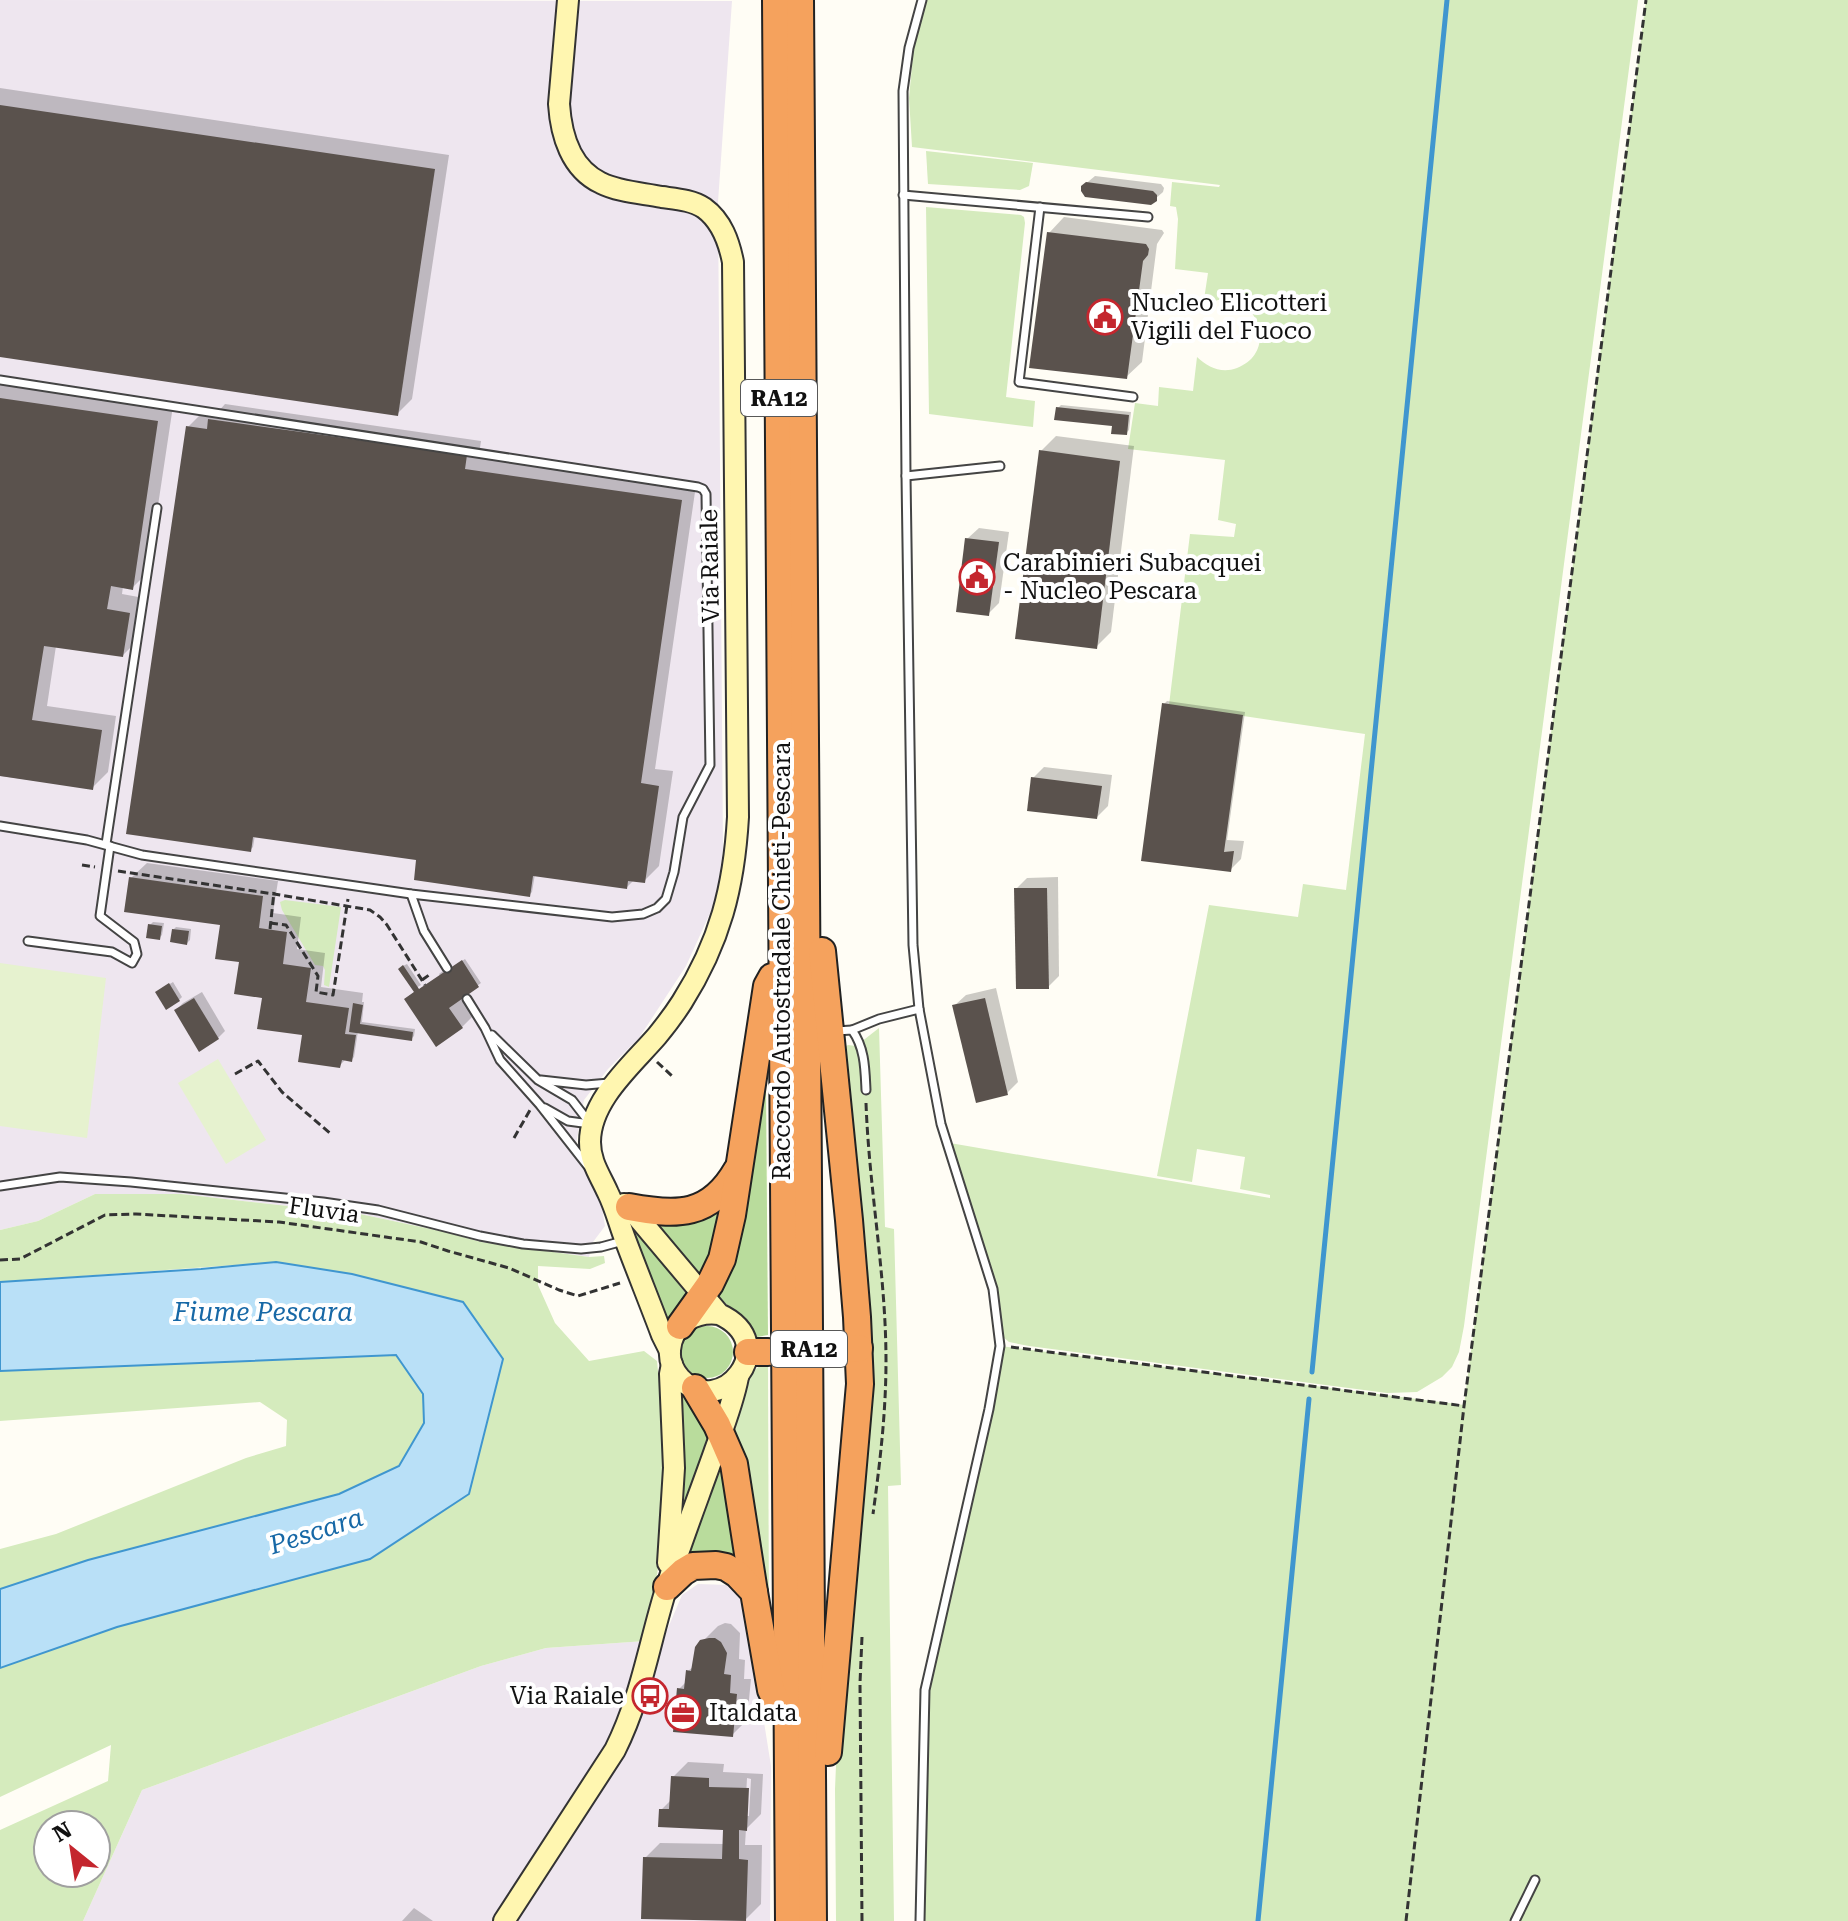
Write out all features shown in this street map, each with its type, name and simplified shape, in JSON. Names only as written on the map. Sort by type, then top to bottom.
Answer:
[{"type":"highway","name":"Raccordo Autostradale Chieti-Pescara","points":[[776,0],[787,1720],[805,1918]]},
{"type":"highway","name":"Raccordo Autostradale Chieti-Pescara","points":[[800,0],[805,785],[805,1918]]},
{"type":"highway","points":[[805,785],[819,825],[823,964],[841,1031],[860,1384],[827,1754],[827,1878],[805,1918]]},
{"type":"highway","points":[[680,1326],[710,1305],[710,1284],[722,1259],[732,1215],[767,986],[782,960]]},
{"type":"highway","points":[[629,1207],[666,1213],[696,1209],[721,1193],[739,1167]]},
{"type":"highway","points":[[827,1349],[859,1348]]},
{"type":"highway","points":[[695,1388],[734,1464],[771,1690],[787,1720]]},
{"type":"highway","points":[[667,1587],[683,1572],[705,1564],[726,1567],[754,1592]]},
{"type":"street","name":"Via Raiale","points":[[568,0],[559,104],[560,121],[570,152],[598,182],[614,188],[688,201],[703,208],[725,234],[733,262],[738,802],[733,877],[716,937],[698,974],[660,1033],[615,1082],[591,1124]]},
{"type":"street","points":[[591,1124],[590,1142],[595,1170],[608,1192],[677,1374],[695,1388],[706,1391],[729,1385],[738,1377]]},
{"type":"street","points":[[504,1921],[615,1750],[627,1724],[641,1686],[667,1587],[738,1377],[746,1362],[758,1352],[740,1328],[710,1305],[629,1207],[608,1192]]},
{"type":"street","points":[[667,1587],[674,1468],[670,1374],[672,1338],[680,1326]]},
{"type":"lane","points":[[920,1921],[925,1690],[989,1409],[1000,1346],[993,1289],[941,1124],[919,1009],[913,945],[903,91],[909,48],[922,0]]},
{"type":"lane","points":[[903,195],[1148,217]]},
{"type":"lane","points":[[1040,207],[1019,382],[1133,397]]},
{"type":"lane","points":[[0,380],[703,489],[706,494],[710,765],[683,817],[666,899],[657,908],[643,914],[612,917],[411,894],[142,855],[108,845],[0,826]]},
{"type":"lane","points":[[906,476],[1000,466]]},
{"type":"lane","points":[[28,941],[112,952],[132,963],[137,954],[134,942],[100,916],[157,508]]},
{"type":"lane","points":[[411,894],[424,931],[447,968]]},
{"type":"lane","points":[[467,999],[500,1060],[608,1192]]},
{"type":"lane","points":[[841,1031],[919,1009]]},
{"type":"lane","points":[[485,1028],[538,1080],[572,1100],[591,1124]]},
{"type":"lane","points":[[841,1031],[859,1040],[866,1090]]},
{"type":"lane","points":[[538,1080],[586,1085],[615,1082]]},
{"type":"lane","points":[[538,1104],[568,1121],[591,1124]]},
{"type":"lane","points":[[0,1186],[60,1177],[131,1182],[378,1210],[523,1244],[581,1249],[625,1240]]},
{"type":"lane","points":[[1515,1921],[1535,1880]]},
{"type":"path","points":[[1406,1921],[1464,1406],[1646,0]]},
{"type":"path","points":[[82,865],[274,891],[370,910],[380,917],[424,982],[429,975]]},
{"type":"path","points":[[270,929],[274,891]]},
{"type":"path","points":[[270,923],[286,925],[318,976],[316,992],[333,995],[348,899]]},
{"type":"path","points":[[652,1058],[672,1076]]},
{"type":"path","points":[[235,1074],[258,1061],[282,1092],[331,1134]]},
{"type":"path","points":[[514,1138],[527,1114],[538,1104]]},
{"type":"path","name":"Fluvia","points":[[0,1260],[20,1259],[105,1215],[136,1214],[279,1222],[421,1242],[509,1268],[578,1296],[640,1277]]},
{"type":"path","points":[[1000,1346],[1464,1406]]},
{"type":"shaded area","points":[[0,0],[732,1],[718,202],[723,850],[716,900],[686,966],[639,1038],[608,1069],[584,1100],[574,1155],[588,1175],[602,1208],[605,1226],[593,1242],[589,1257],[481,1242],[360,1214],[181,1194],[95,1194],[38,1221],[0,1230]]},
{"type":"shaded area","points":[[698,1584],[729,1585],[743,1602],[771,1766],[770,1921],[83,1921],[97,1889],[112,1889],[112,1857],[142,1790],[481,1666],[546,1648],[662,1642],[682,1595]]},
{"type":"green space","points":[[925,0],[1638,0],[1464,1326],[1459,1352],[1452,1367],[1417,1392],[1387,1393],[1029,1346],[1009,1342],[1002,1336],[950,1143],[1270,1198],[1270,1195],[1240,1189],[1245,1157],[1197,1149],[1192,1182],[1157,1176],[1209,905],[1298,917],[1303,884],[1346,890],[1365,734],[1169,705],[1190,534],[1234,537],[1236,524],[1218,520],[1225,460],[1128,449],[1135,403],[1158,406],[1159,387],[1193,391],[1197,357],[1215,368],[1231,370],[1251,359],[1258,347],[1260,333],[1248,309],[1236,301],[1220,300],[1203,306],[1208,273],[1175,269],[1178,219],[1176,207],[1170,206],[1172,182],[1220,185],[912,147],[909,98],[914,44]]},
{"type":"green space","points":[[1646,0],[1848,0],[1848,1921],[920,1921],[925,1690],[1000,1346],[1464,1405]]},
{"type":"green space","points":[[926,151],[1033,163],[1029,186],[1020,190],[928,184]]},
{"type":"green space","points":[[926,207],[1024,217],[1006,397],[1035,401],[1033,427],[929,414]]},
{"type":"green space","points":[[285,900],[341,907],[329,987],[324,985],[323,966],[315,965],[282,910],[280,902]]},
{"type":"green space","points":[[0,963],[106,978],[87,1138],[0,1126]]},
{"type":"green space","points":[[879,1028],[885,1227],[894,1229],[901,1485],[888,1486],[894,1921],[836,1921],[838,1719],[855,1562],[841,1049],[848,1045],[856,1046]]},
{"type":"green space","points":[[218,1059],[266,1140],[226,1164],[178,1083]]},
{"type":"green space","points":[[761,1087],[766,1087],[768,1335],[757,1337],[716,1293]]},
{"type":"green space","points":[[95,1194],[181,1194],[360,1214],[481,1242],[589,1257],[604,1256],[605,1263],[590,1269],[538,1266],[538,1285],[555,1323],[589,1361],[644,1351],[657,1361],[664,1442],[664,1509],[645,1641],[546,1648],[481,1666],[142,1790],[112,1857],[112,1809],[46,1809],[108,1781],[111,1745],[0,1797],[0,1668],[469,1494],[463,1302],[352,1274],[276,1262],[0,1282],[0,1230],[38,1221]]},
{"type":"green space","points":[[729,1195],[703,1282],[647,1219]]},
{"type":"green space","points":[[626,1217],[688,1296],[665,1327]]},
{"type":"green space","points":[[707,1326],[726,1333],[733,1352],[726,1371],[707,1378],[688,1371],[681,1352],[688,1333]]},
{"type":"green space","points":[[396,1355],[423,1394],[424,1422],[399,1466],[339,1494],[88,1560],[0,1589],[0,1549],[56,1534],[246,1458],[286,1446],[287,1420],[260,1402],[0,1421],[0,1371]]},
{"type":"green space","points":[[768,1364],[769,1630],[730,1434],[753,1371]]},
{"type":"green space","points":[[675,1385],[711,1436],[678,1534]]},
{"type":"green space","points":[[722,1453],[743,1570],[683,1563]]},
{"type":"green space","points":[[32,1815],[32,1889],[97,1889],[83,1921],[0,1921],[0,1830]]},
{"type":"water","name":"Fiume Pescara","points":[[276,1262],[352,1274],[463,1302],[503,1359],[469,1494],[370,1559],[117,1627],[0,1668],[0,1589],[88,1560],[339,1494],[399,1466],[424,1423],[423,1394],[396,1355],[0,1371],[0,1282]]},
{"type":"building","points":[[0,105],[435,169],[398,416],[0,357]]},
{"type":"building","points":[[1086,182],[1153,191],[1157,201],[1151,205],[1085,197],[1081,186]]},
{"type":"building","points":[[1047,232],[1146,244],[1149,249],[1143,261],[1127,379],[1029,368]]},
{"type":"building","points":[[0,398],[158,421],[133,590],[111,586],[107,609],[130,613],[123,657],[44,646],[32,720],[102,730],[93,790],[0,776]]},
{"type":"building","points":[[1056,407],[1129,415],[1127,435],[1111,434],[1112,426],[1054,420]]},
{"type":"building","points":[[208,419],[467,455],[465,469],[682,500],[641,783],[659,786],[645,883],[628,881],[627,889],[533,876],[530,897],[414,880],[416,860],[253,837],[251,852],[126,834],[186,426],[207,429]]},
{"type":"building","points":[[1039,450],[1120,461],[1097,649],[1015,639]]},
{"type":"building","name":"Carabinieri Subacquei - Nucleo Pescara","points":[[965,538],[999,542],[989,616],[956,612]]},
{"type":"building","points":[[1162,703],[1243,715],[1224,852],[1234,851],[1231,872],[1141,861]]},
{"type":"building","points":[[1031,777],[1102,786],[1097,819],[1027,811]]},
{"type":"building","points":[[129,877],[263,896],[259,928],[287,932],[283,964],[311,968],[306,1002],[349,1008],[345,1034],[356,1035],[352,1062],[342,1060],[340,1068],[298,1062],[302,1035],[257,1029],[262,998],[234,994],[239,962],[215,959],[220,925],[124,912]]},
{"type":"building","points":[[1014,888],[1047,888],[1049,989],[1016,989]]},
{"type":"building","points":[[148,924],[162,926],[160,940],[146,938]]},
{"type":"building","points":[[172,929],[189,931],[187,945],[170,942]]},
{"type":"building","points":[[462,960],[479,987],[449,1008],[463,1028],[436,1047],[404,999],[414,992],[398,969],[403,965],[419,989]]},
{"type":"building","points":[[169,983],[180,1001],[166,1010],[155,992]]},
{"type":"building","points":[[194,998],[219,1039],[199,1052],[174,1010]]},
{"type":"building","points":[[985,998],[1008,1095],[976,1103],[952,1005]]},
{"type":"building","points":[[353,1003],[363,1005],[360,1024],[413,1032],[412,1041],[349,1032]]},
{"type":"building","points":[[709,1638],[721,1642],[727,1653],[724,1674],[731,1675],[730,1693],[737,1694],[733,1737],[673,1732],[677,1688],[684,1689],[686,1670],[691,1671],[695,1647],[700,1640]]},
{"type":"building","points":[[671,1776],[709,1778],[709,1787],[749,1788],[747,1831],[739,1830],[739,1859],[748,1860],[746,1921],[641,1919],[643,1857],[722,1859],[723,1830],[658,1827],[659,1809],[669,1809]]},
{"type":"waterway","points":[[1312,1372],[1447,0]]},
{"type":"waterway","points":[[1258,1921],[1309,1399]]},
{"type":"place","name":"Nucleo Elicotteri Vigili del Fuoco","points":[[1105,317]]},
{"type":"place","name":"Carabinieri Subacquei - Nucleo Pescara","points":[[977,577]]},
{"type":"place","name":"Via Raiale","points":[[650,1696]]},
{"type":"place","name":"Italdata","points":[[683,1713]]},
{"type":"water label","name":"Pescara","points":[[316,1531]]}]
